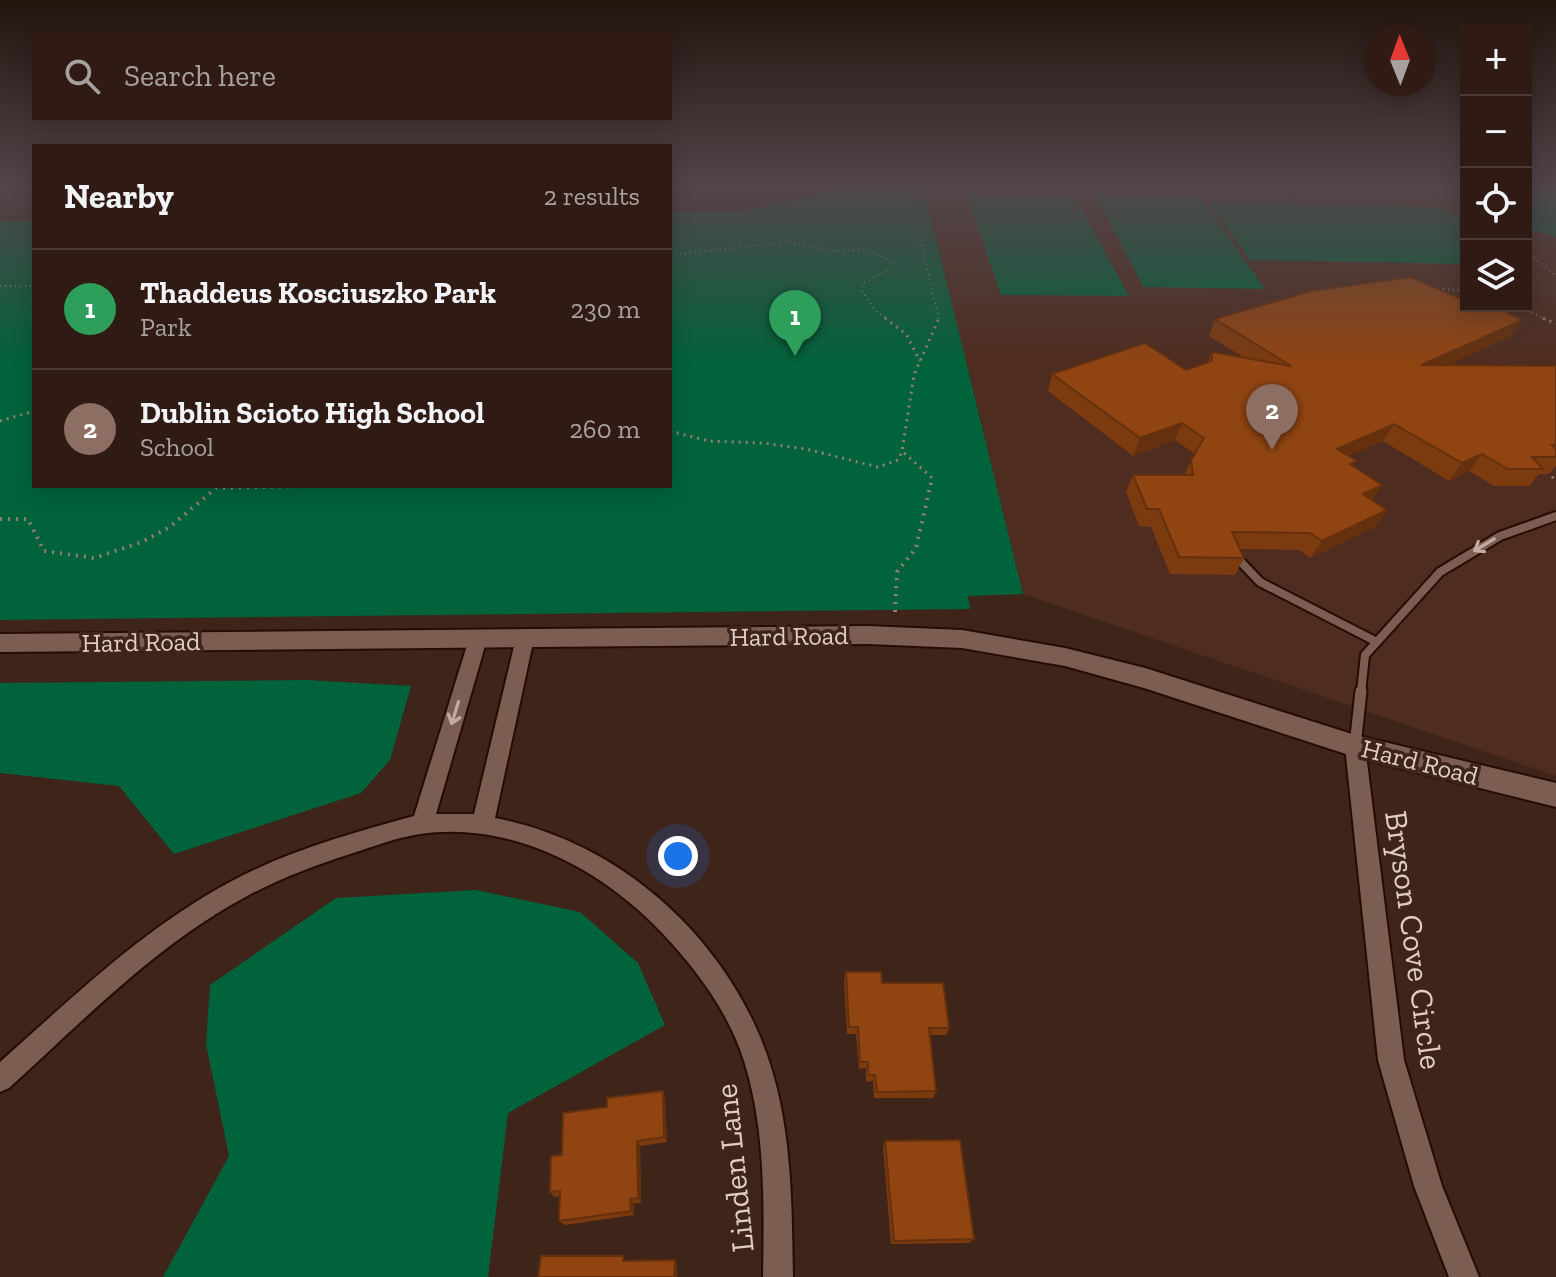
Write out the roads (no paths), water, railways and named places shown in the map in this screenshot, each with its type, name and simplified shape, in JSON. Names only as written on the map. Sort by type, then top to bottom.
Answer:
[{"type":"main road","name":"Hard Road","points":[[0,643],[920,636],[1005,645],[1145,678],[1355,746],[1556,795]]},
{"type":"street","points":[[483,823],[525,638]]},
{"type":"street","points":[[422,824],[478,639]]},
{"type":"street","name":"Bryson Cove Circle","points":[[1355,746],[1391,1060],[1428,1186],[1464,1277]]},
{"type":"street","name":"Linden Lane","points":[[0,1079],[154,945],[239,889],[331,849],[422,824],[483,823],[570,850],[634,890],[672,923],[719,984],[746,1033],[766,1106],[778,1208],[778,1277]]},
{"type":"lane","points":[[1355,746],[1365,655],[1440,572],[1500,536],[1556,516]]},
{"type":"lane","points":[[1240,561],[1260,582],[1377,642]]},
{"type":"place","name":"Thaddeus Kosciuszko Park","points":[[795,356]]},
{"type":"place","name":"Dublin Scioto High School","points":[[1272,450]]}]
